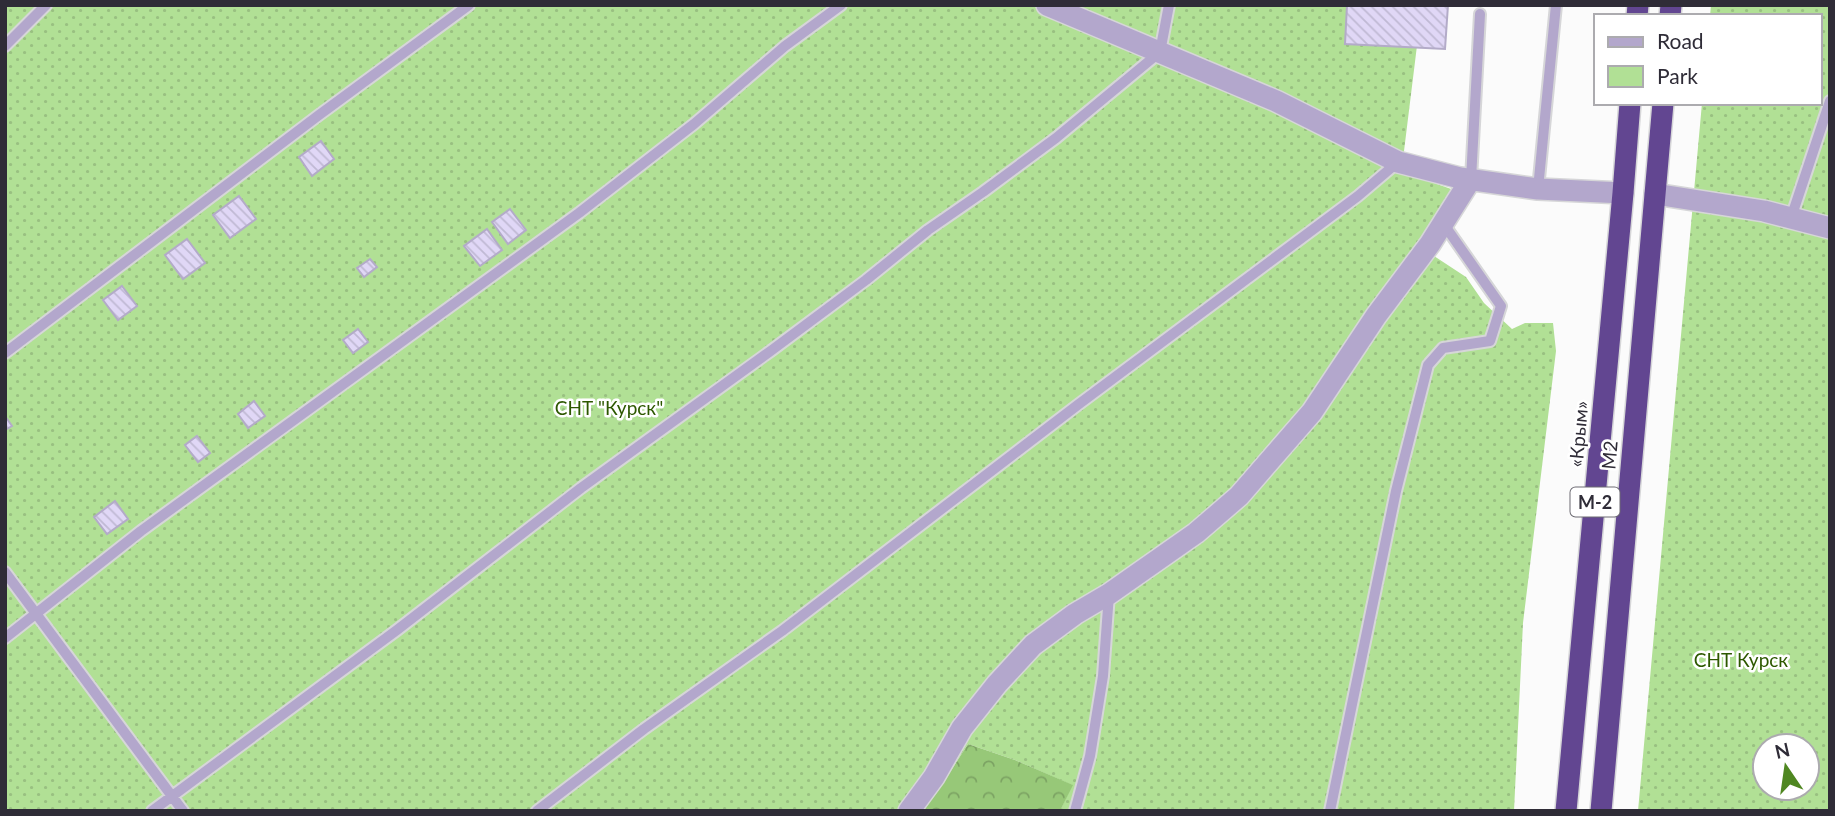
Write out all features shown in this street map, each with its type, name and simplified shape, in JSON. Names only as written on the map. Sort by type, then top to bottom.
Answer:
[{"type":"highway","name":"«Крым»","points":[[1566,811],[1630,105]]},
{"type":"highway","name":"М2","points":[[1601,811],[1662,105]]},
{"type":"street","points":[[1047,5],[1276,102],[1398,162],[1460,178],[1538,189],[1623,193]]},
{"type":"street","points":[[909,811],[934,777],[962,728],[1033,645],[1074,614],[1109,594],[1196,533],[1239,496],[1311,412],[1376,316],[1430,244],[1471,179]]},
{"type":"street","points":[[1655,194],[1764,211],[1830,228]]},
{"type":"lane","points":[[5,46],[46,5]]},
{"type":"lane","points":[[5,353],[470,5]]},
{"type":"lane","points":[[5,638],[141,531],[579,213],[694,124],[785,46],[841,5]]},
{"type":"lane","points":[[152,811],[407,622],[602,472],[1056,138],[1160,52],[1169,5]]},
{"type":"lane","points":[[1538,189],[1556,5]]},
{"type":"lane","points":[[1471,179],[1480,14]]},
{"type":"lane","points":[[1791,218],[1830,101]]},
{"type":"lane","points":[[537,811],[644,729],[782,631],[1089,396],[1338,211],[1398,162]]},
{"type":"lane","points":[[1330,811],[1396,491],[1428,365],[1443,348],[1490,341],[1501,306],[1443,223]]},
{"type":"lane","points":[[5,572],[183,811]]},
{"type":"lane","points":[[1077,810],[1090,756],[1103,676],[1109,594]]},
{"type":"green space","name":"СНТ \"Курск\"","points":[[5,5],[1422,5],[1400,171],[1454,190],[1434,256],[1466,277],[1484,303],[1512,329],[1525,323],[1553,323],[1556,351],[1523,623],[1514,811],[1060,811],[1072,785],[1015,760],[968,744],[943,783],[920,811],[5,811]]},
{"type":"green space","name":"СНТ Курск","points":[[1711,5],[1830,5],[1830,811],[1638,811],[1702,105],[1821,105],[1821,14],[1710,14]]},
{"type":"green space","points":[[968,744],[1015,760],[1073,785],[1060,811],[920,811],[943,783]]},
{"type":"building","points":[[1347,5],[1448,5],[1445,49],[1345,44]]},
{"type":"building","points":[[321,141],[334,159],[312,176],[299,157]]},
{"type":"building","points":[[239,196],[256,219],[230,238],[213,215]]},
{"type":"building","points":[[510,209],[526,230],[508,244],[492,222]]},
{"type":"building","points":[[487,229],[502,250],[480,266],[464,246]]},
{"type":"building","points":[[187,239],[205,263],[183,279],[165,255]]},
{"type":"building","points":[[370,259],[377,267],[364,277],[357,268]]},
{"type":"building","points":[[122,286],[137,306],[118,320],[103,300]]},
{"type":"building","points":[[358,329],[368,342],[353,353],[343,340]]},
{"type":"building","points":[[254,401],[265,416],[248,428],[238,414]]},
{"type":"building","points":[[5,416],[12,426],[5,430]]},
{"type":"building","points":[[197,436],[210,453],[198,462],[185,445]]},
{"type":"building","points":[[115,501],[128,519],[107,534],[94,517]]}]
